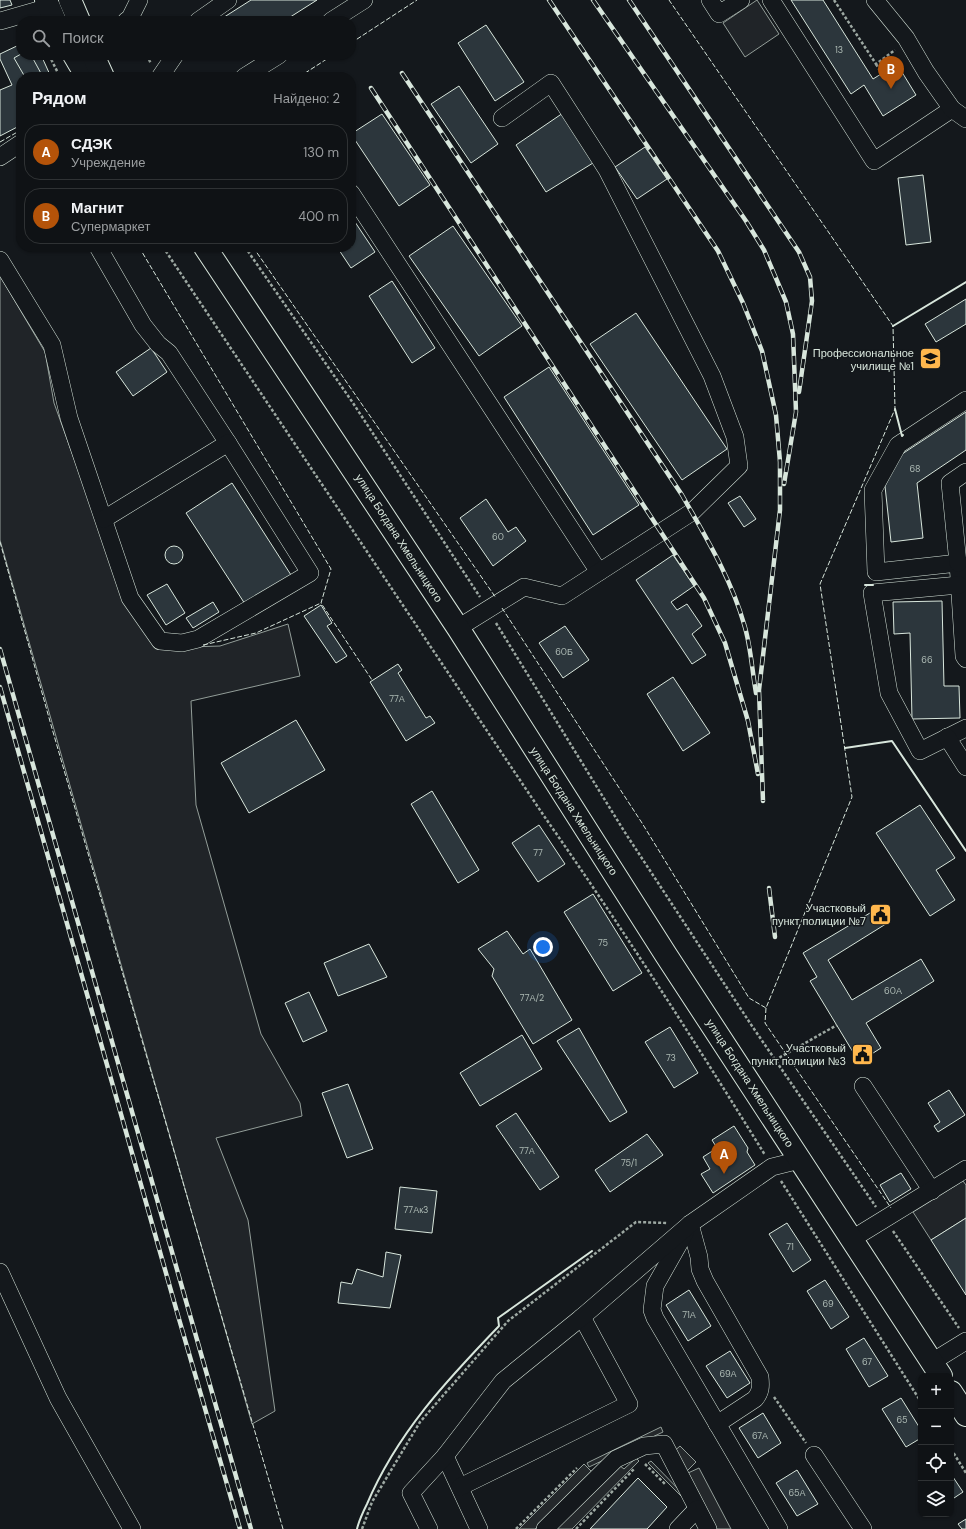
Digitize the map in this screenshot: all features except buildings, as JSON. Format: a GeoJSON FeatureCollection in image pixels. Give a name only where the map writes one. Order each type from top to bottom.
{"type":"FeatureCollection","features":[{"type":"Feature","properties":{"kind":"main road"},"geometry":{"type":"LineString","coordinates":[[70,0],[77,16]]}},
{"type":"Feature","properties":{"kind":"main road"},"geometry":{"type":"LineString","coordinates":[[82,66],[93,72]]}},
{"type":"Feature","properties":{"kind":"main road","name":"улица Богдана Хмельницкого"},"geometry":{"type":"LineString","coordinates":[[208,252],[458,628],[666,955],[937,1369]]}},
{"type":"Feature","properties":{"kind":"main road"},"geometry":{"type":"LineString","coordinates":[[954,1397],[966,1415]]}},
{"type":"Feature","properties":{"kind":"street"},"geometry":{"type":"LineString","coordinates":[[131,16],[139,0]]}},
{"type":"Feature","properties":{"kind":"street"},"geometry":{"type":"LineString","coordinates":[[205,16],[228,0]]}},
{"type":"Feature","properties":{"kind":"street"},"geometry":{"type":"LineString","coordinates":[[339,16],[364,0]]}},
{"type":"Feature","properties":{"kind":"street"},"geometry":{"type":"LineString","coordinates":[[710,0],[719,14],[741,0]]}},
{"type":"Feature","properties":{"kind":"street"},"geometry":{"type":"LineString","coordinates":[[770,0],[874,162],[952,109]]}},
{"type":"Feature","properties":{"kind":"street"},"geometry":{"type":"LineString","coordinates":[[875,0],[906,38],[926,72],[952,109],[966,119]]}},
{"type":"Feature","properties":{"kind":"street"},"geometry":{"type":"LineString","coordinates":[[21,16],[50,9]]}},
{"type":"Feature","properties":{"kind":"street"},"geometry":{"type":"LineString","coordinates":[[0,21],[16,17]]}},
{"type":"Feature","properties":{"kind":"street"},"geometry":{"type":"LineString","coordinates":[[163,72],[172,60]]}},
{"type":"Feature","properties":{"kind":"street"},"geometry":{"type":"LineString","coordinates":[[252,72],[271,60]]}},
{"type":"Feature","properties":{"kind":"street"},"geometry":{"type":"LineString","coordinates":[[458,628],[524,587],[562,596],[692,512],[739,466],[735,437],[712,376],[610,177],[551,83],[502,118]]}},
{"type":"Feature","properties":{"kind":"street"},"geometry":{"type":"LineString","coordinates":[[0,157],[16,146]]}},
{"type":"Feature","properties":{"kind":"street"},"geometry":{"type":"LineString","coordinates":[[356,201],[599,572]]}},
{"type":"Feature","properties":{"kind":"street"},"geometry":{"type":"LineString","coordinates":[[0,260],[52,345],[69,418],[130,598],[160,641],[182,643],[198,639],[310,573],[169,353],[158,344],[143,325],[101,252]]}},
{"type":"Feature","properties":{"kind":"street"},"geometry":{"type":"LineString","coordinates":[[958,563],[876,572],[873,490],[898,445],[966,400]]}},
{"type":"Feature","properties":{"kind":"street"},"geometry":{"type":"LineString","coordinates":[[104,519],[228,443]]}},
{"type":"Feature","properties":{"kind":"street"},"geometry":{"type":"LineString","coordinates":[[966,472],[950,483],[958,563],[964,656],[966,659]]}},
{"type":"Feature","properties":{"kind":"street"},"geometry":{"type":"LineString","coordinates":[[959,585],[872,593],[889,693],[920,751],[966,728]]}},
{"type":"Feature","properties":{"kind":"street"},"geometry":{"type":"LineString","coordinates":[[947,737],[966,767]]}},
{"type":"Feature","properties":{"kind":"street"},"geometry":{"type":"LineString","coordinates":[[863,1086],[932,1191]]}},
{"type":"Feature","properties":{"kind":"street"},"geometry":{"type":"LineString","coordinates":[[428,1529],[411,1493],[445,1456],[503,1381],[582,1317],[690,1224],[772,1167],[800,1160]]}},
{"type":"Feature","properties":{"kind":"street"},"geometry":{"type":"LineString","coordinates":[[852,1239],[966,1170]]}},
{"type":"Feature","properties":{"kind":"street"},"geometry":{"type":"LineString","coordinates":[[690,1224],[699,1257],[700,1269],[705,1281],[760,1377],[761,1386],[759,1394],[755,1399],[717,1424]]}},
{"type":"Feature","properties":{"kind":"street"},"geometry":{"type":"LineString","coordinates":[[690,1224],[655,1286],[652,1310],[655,1318],[779,1529]]}},
{"type":"Feature","properties":{"kind":"street"},"geometry":{"type":"LineString","coordinates":[[0,1272],[58,1398],[132,1529]]}},
{"type":"Feature","properties":{"kind":"street"},"geometry":{"type":"LineString","coordinates":[[460,1487],[629,1404],[582,1317]]}},
{"type":"Feature","properties":{"kind":"street"},"geometry":{"type":"LineString","coordinates":[[937,1369],[964,1336]]}},
{"type":"Feature","properties":{"kind":"street"},"geometry":{"type":"LineString","coordinates":[[545,1529],[616,1459],[644,1446],[664,1444],[708,1529]]}},
{"type":"Feature","properties":{"kind":"street"},"geometry":{"type":"LineString","coordinates":[[814,1455],[862,1529]]}},
{"type":"Feature","properties":{"kind":"street"},"geometry":{"type":"LineString","coordinates":[[445,1456],[479,1529]]}},
{"type":"Feature","properties":{"kind":"street"},"geometry":{"type":"LineString","coordinates":[[678,1529],[698,1509]]}},
{"type":"Feature","properties":{"kind":"path"},"geometry":{"type":"LineString","coordinates":[[834,0],[882,74]]}},
{"type":"Feature","properties":{"kind":"path"},"geometry":{"type":"LineString","coordinates":[[876,64],[898,49]]}},
{"type":"Feature","properties":{"kind":"path"},"geometry":{"type":"LineString","coordinates":[[52,60],[58,72]]}},
{"type":"Feature","properties":{"kind":"path"},"geometry":{"type":"LineString","coordinates":[[166,252],[591,883],[724,1088],[772,1167],[918,1397]]}},
{"type":"Feature","properties":{"kind":"path"},"geometry":{"type":"LineString","coordinates":[[736,1001],[964,1336]]}},
{"type":"Feature","properties":{"kind":"path"},"geometry":{"type":"LineString","coordinates":[[775,1060],[837,1025]]}},
{"type":"Feature","properties":{"kind":"path"},"geometry":{"type":"LineString","coordinates":[[362,1529],[372,1502],[420,1422],[508,1320],[636,1222],[690,1224]]}},
{"type":"Feature","properties":{"kind":"path"},"geometry":{"type":"LineString","coordinates":[[760,1377],[814,1455]]}},
{"type":"Feature","properties":{"kind":"path"},"geometry":{"type":"LineString","coordinates":[[954,1455],[966,1473]]}},
{"type":"Feature","properties":{"kind":"path"},"geometry":{"type":"LineString","coordinates":[[576,1529],[640,1464],[646,1464],[668,1486]]}},
{"type":"Feature","properties":{"kind":"path"},"geometry":{"type":"LineString","coordinates":[[516,1529],[577,1468]]}},
{"type":"Feature","properties":{"kind":"shaded area"},"geometry":{"type":"Polygon","coordinates":[[[757,0],[779,34],[745,57],[723,23],[757,0]]]}},
{"type":"Feature","properties":{"kind":"shaded area"},"geometry":{"type":"Polygon","coordinates":[[[0,276],[45,352],[54,403],[126,603],[159,648],[220,646],[288,624],[300,676],[191,701],[196,805],[261,1034],[300,1103],[302,1116],[216,1138],[248,1220],[275,1411],[252,1424],[0,540],[0,276]]]}},
{"type":"Feature","properties":{"kind":"shaded area"},"geometry":{"type":"Polygon","coordinates":[[[963,1181],[966,1185],[966,1218],[931,1240],[913,1212],[963,1181]]]}},
{"type":"Feature","properties":{"kind":"shaded area"},"geometry":{"type":"Polygon","coordinates":[[[661,1427],[663,1432],[589,1467],[587,1463],[661,1427]]]}},
{"type":"Feature","properties":{"kind":"shaded area"},"geometry":{"type":"Polygon","coordinates":[[[680,1446],[696,1462],[687,1471],[671,1454],[680,1446]]]}},
{"type":"Feature","properties":{"kind":"shaded area"},"geometry":{"type":"Polygon","coordinates":[[[636,1458],[639,1461],[572,1529],[555,1529],[619,1465],[624,1469],[636,1458]]]}},
{"type":"Feature","properties":{"kind":"shaded area"},"geometry":{"type":"Polygon","coordinates":[[[651,1461],[688,1499],[686,1501],[648,1463],[651,1461]]]}},
{"type":"Feature","properties":{"kind":"shaded area"},"geometry":{"type":"Polygon","coordinates":[[[584,1464],[592,1472],[535,1529],[519,1529],[584,1464]]]}},
{"type":"Feature","properties":{"kind":"shaded area"},"geometry":{"type":"Polygon","coordinates":[[[699,1468],[731,1529],[717,1529],[688,1473],[699,1468]]]}},
{"type":"Feature","properties":{"kind":"railway"},"geometry":{"type":"LineString","coordinates":[[549,0],[718,251],[743,303],[762,351],[776,415],[780,462],[780,510],[759,690],[763,801]]}},
{"type":"Feature","properties":{"kind":"railway"},"geometry":{"type":"LineString","coordinates":[[593,0],[746,221],[764,250],[786,302],[793,334],[796,412],[784,484]]}},
{"type":"Feature","properties":{"kind":"railway"},"geometry":{"type":"LineString","coordinates":[[629,0],[799,252],[810,277],[812,301],[799,392]]}},
{"type":"Feature","properties":{"kind":"railway"},"geometry":{"type":"LineString","coordinates":[[402,73],[682,495],[717,558],[739,607],[748,641],[756,693]]}},
{"type":"Feature","properties":{"kind":"railway"},"geometry":{"type":"LineString","coordinates":[[371,88],[704,598],[725,643],[748,721],[758,774]]}},
{"type":"Feature","properties":{"kind":"railway"},"geometry":{"type":"LineString","coordinates":[[0,649],[251,1529]]}},
{"type":"Feature","properties":{"kind":"railway"},"geometry":{"type":"LineString","coordinates":[[0,687],[240,1529]]}},
{"type":"Feature","properties":{"kind":"railway"},"geometry":{"type":"LineString","coordinates":[[769,888],[775,937]]}},
{"type":"Feature","properties":{"kind":"fence"},"geometry":{"type":"LineString","coordinates":[[356,40],[417,0]]}},
{"type":"Feature","properties":{"kind":"fence"},"geometry":{"type":"LineString","coordinates":[[502,608],[642,823],[749,998],[766,1008],[852,797],[820,584],[895,409],[893,326],[669,0]]}},
{"type":"Feature","properties":{"kind":"fence"},"geometry":{"type":"LineString","coordinates":[[307,72],[325,60]]}},
{"type":"Feature","properties":{"kind":"fence"},"geometry":{"type":"LineString","coordinates":[[0,142],[16,133]]}},
{"type":"Feature","properties":{"kind":"fence"},"geometry":{"type":"LineString","coordinates":[[142,252],[331,569],[321,603],[372,680]]}},
{"type":"Feature","properties":{"kind":"fence"},"geometry":{"type":"LineString","coordinates":[[256,252],[496,598]]}},
{"type":"Feature","properties":{"kind":"fence"},"geometry":{"type":"LineString","coordinates":[[0,542],[51,725],[283,1529]]}},
{"type":"Feature","properties":{"kind":"fence"},"geometry":{"type":"LineString","coordinates":[[203,645],[256,633],[321,603]]}},
{"type":"Feature","properties":{"kind":"fence"},"geometry":{"type":"LineString","coordinates":[[766,1008],[765,1023],[891,1208]]}},
{"type":"Feature","properties":{"kind":"wall"},"geometry":{"type":"LineString","coordinates":[[893,326],[966,282]]}},
{"type":"Feature","properties":{"kind":"wall"},"geometry":{"type":"LineString","coordinates":[[895,409],[902,436],[903,435]]}},
{"type":"Feature","properties":{"kind":"wall"},"geometry":{"type":"LineString","coordinates":[[865,585],[873,585]]}},
{"type":"Feature","properties":{"kind":"wall"},"geometry":{"type":"LineString","coordinates":[[845,748],[892,741],[966,851]]}},
{"type":"Feature","properties":{"kind":"wall"},"geometry":{"type":"LineString","coordinates":[[357,1529],[361,1516],[379,1478],[408,1431],[442,1387],[499,1326],[498,1318],[592,1251]]}},
{"type":"Feature","properties":{"kind":"place","name":"Магнит"},"geometry":{"type":"Point","coordinates":[891,89]}},
{"type":"Feature","properties":{"kind":"place","name":"Профессиональное училище №1"},"geometry":{"type":"Point","coordinates":[930,359]}},
{"type":"Feature","properties":{"kind":"place","name":"Участковый пункт полиции №7"},"geometry":{"type":"Point","coordinates":[881,914]}},
{"type":"Feature","properties":{"kind":"place","name":"Участковый пункт полиции №3"},"geometry":{"type":"Point","coordinates":[862,1054]}},
{"type":"Feature","properties":{"kind":"place","name":"СДЭК"},"geometry":{"type":"Point","coordinates":[724,1174]}}]}
